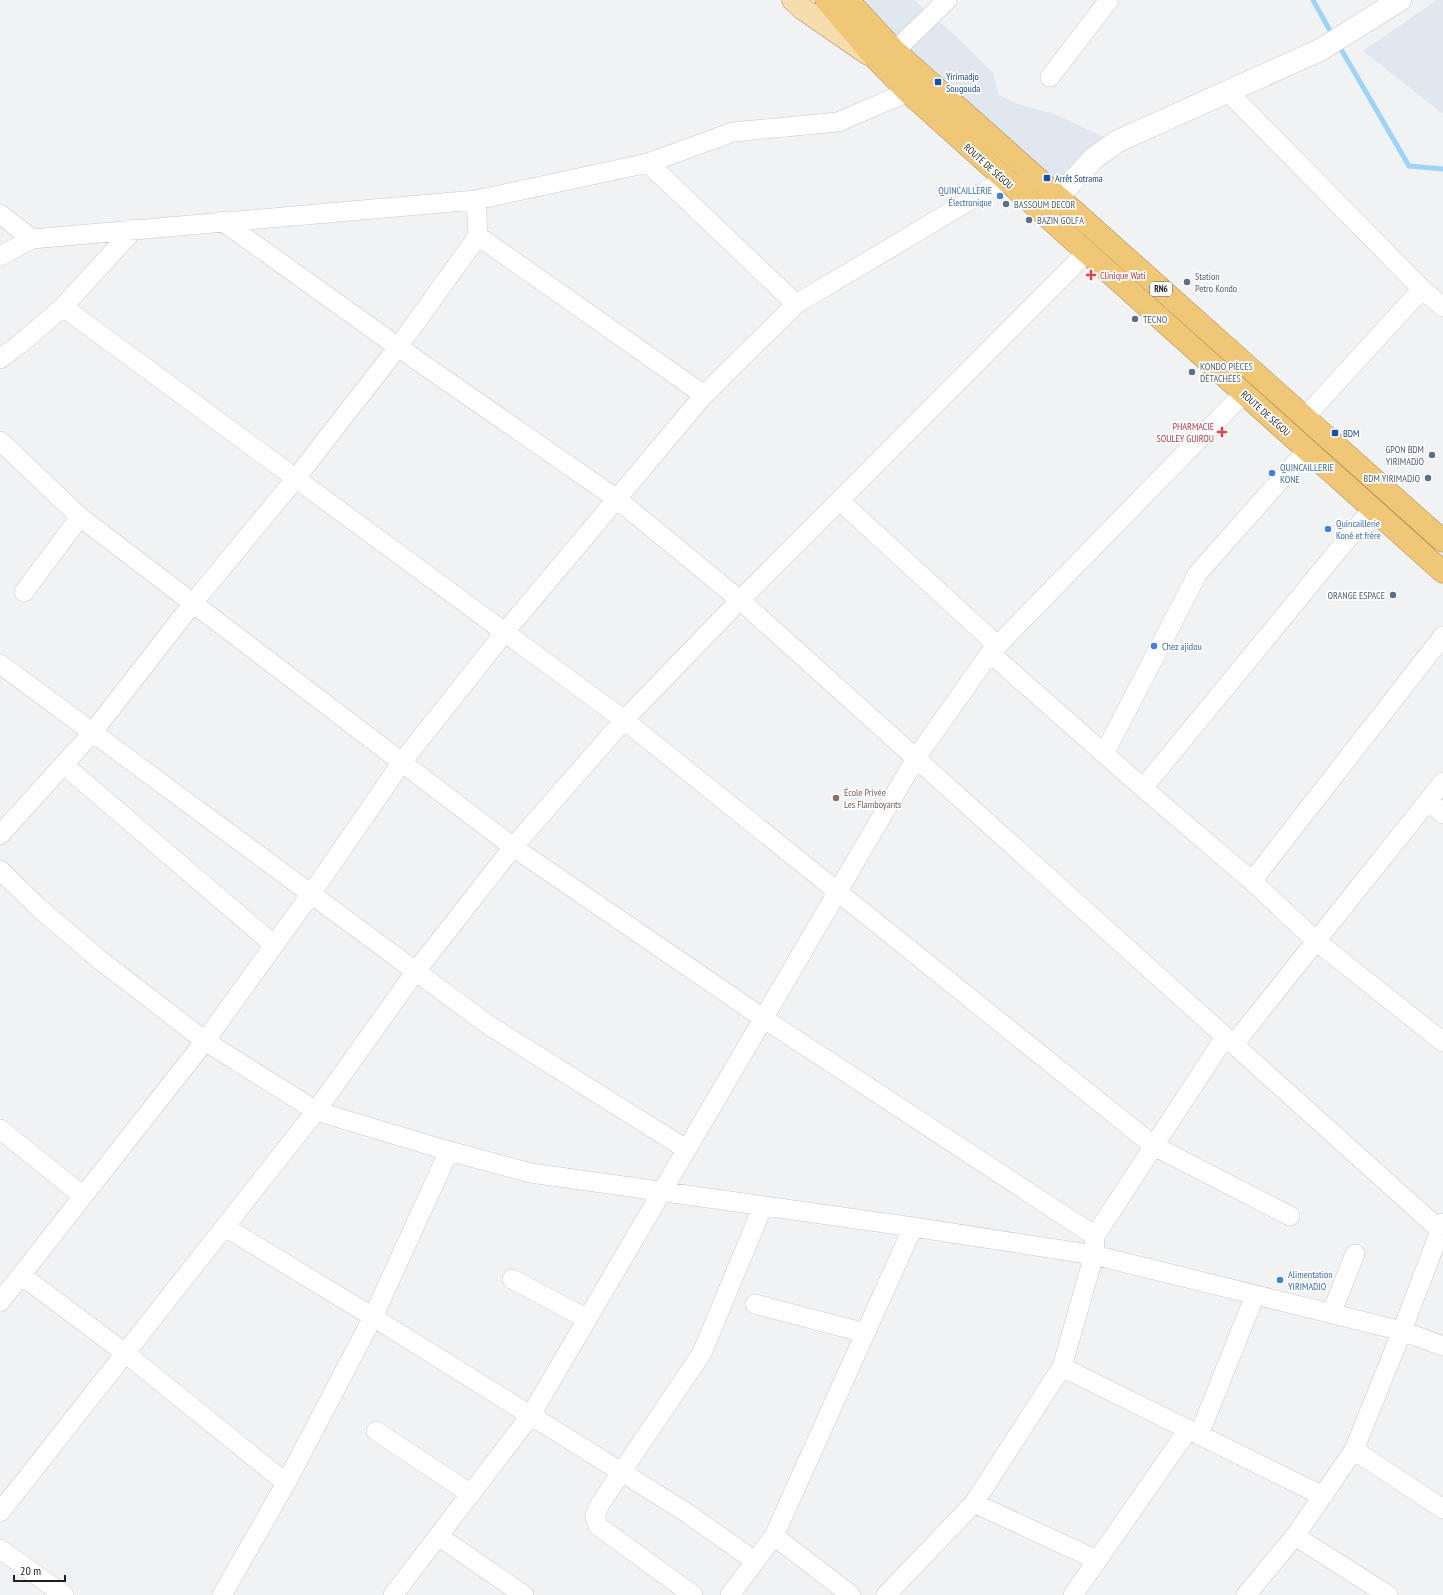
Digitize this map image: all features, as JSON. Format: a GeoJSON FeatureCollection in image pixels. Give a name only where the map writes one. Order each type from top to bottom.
{"type":"FeatureCollection","features":[{"type":"Feature","properties":{"kind":"highway","name":"ROUTE DE SÉGOU"},"geometry":{"type":"LineString","coordinates":[[826,0],[854,8],[884,49],[908,92],[1004,180],[1443,572]]}},
{"type":"Feature","properties":{"kind":"highway","name":"ROUTE DE SÉGOU"},"geometry":{"type":"LineString","coordinates":[[884,49],[1058,198],[1306,417],[1443,541]]}},
{"type":"Feature","properties":{"kind":"main road","name":"ROUTE DE SÉGOU"},"geometry":{"type":"LineString","coordinates":[[793,0],[803,9],[884,49]]}},
{"type":"Feature","properties":{"kind":"main road","name":"ROUTE DE SÉGOU"},"geometry":{"type":"LineString","coordinates":[[854,8],[884,49]]}},
{"type":"Feature","properties":{"kind":"street"},"geometry":{"type":"LineString","coordinates":[[884,49],[947,0]]}},
{"type":"Feature","properties":{"kind":"street"},"geometry":{"type":"LineString","coordinates":[[1050,77],[1109,0]]}},
{"type":"Feature","properties":{"kind":"street"},"geometry":{"type":"LineString","coordinates":[[1042,214],[1094,158],[1118,141],[1320,50],[1400,0]]}},
{"type":"Feature","properties":{"kind":"street"},"geometry":{"type":"LineString","coordinates":[[0,256],[32,239],[222,221],[476,200],[648,163],[733,132],[838,122],[908,92]]}},
{"type":"Feature","properties":{"kind":"street"},"geometry":{"type":"LineString","coordinates":[[1228,92],[1422,289],[1443,307]]}},
{"type":"Feature","properties":{"kind":"street"},"geometry":{"type":"LineString","coordinates":[[648,163],[796,304]]}},
{"type":"Feature","properties":{"kind":"street"},"geometry":{"type":"LineString","coordinates":[[0,1302],[205,1041],[311,894],[402,762],[505,632],[704,396],[796,304],[1004,180]]}},
{"type":"Feature","properties":{"kind":"street"},"geometry":{"type":"LineString","coordinates":[[0,835],[92,733],[193,603],[296,478],[398,347],[478,236],[476,200]]}},
{"type":"Feature","properties":{"kind":"street"},"geometry":{"type":"LineString","coordinates":[[0,214],[32,239]]}},
{"type":"Feature","properties":{"kind":"street"},"geometry":{"type":"LineString","coordinates":[[222,221],[398,347],[617,499],[740,600],[1229,1040],[1441,1227],[1402,1331],[1354,1450],[1296,1536],[1246,1595]]}},
{"type":"Feature","properties":{"kind":"street"},"geometry":{"type":"LineString","coordinates":[[0,359],[63,307],[134,229]]}},
{"type":"Feature","properties":{"kind":"street"},"geometry":{"type":"LineString","coordinates":[[478,236],[704,396]]}},
{"type":"Feature","properties":{"kind":"street"},"geometry":{"type":"LineString","coordinates":[[0,1512],[316,1111],[416,971],[513,847],[624,720],[740,600],[1086,253]]}},
{"type":"Feature","properties":{"kind":"street"},"geometry":{"type":"LineString","coordinates":[[1306,417],[1422,289]]}},
{"type":"Feature","properties":{"kind":"street"},"geometry":{"type":"LineString","coordinates":[[63,307],[624,720],[1154,1146],[1290,1216]]}},
{"type":"Feature","properties":{"kind":"street"},"geometry":{"type":"LineString","coordinates":[[393,1595],[531,1416],[916,758],[993,649],[1244,393]]}},
{"type":"Feature","properties":{"kind":"street"},"geometry":{"type":"LineString","coordinates":[[0,441],[80,517],[513,847],[763,1018],[1095,1236]]}},
{"type":"Feature","properties":{"kind":"street"},"geometry":{"type":"LineString","coordinates":[[1104,754],[1198,573],[1307,450]]}},
{"type":"Feature","properties":{"kind":"street"},"geometry":{"type":"LineString","coordinates":[[840,500],[993,649],[1104,754],[1252,881],[1316,941],[1442,1038]]}},
{"type":"Feature","properties":{"kind":"street"},"geometry":{"type":"LineString","coordinates":[[1143,788],[1373,508]]}},
{"type":"Feature","properties":{"kind":"street"},"geometry":{"type":"LineString","coordinates":[[24,592],[80,517]]}},
{"type":"Feature","properties":{"kind":"street"},"geometry":{"type":"LineString","coordinates":[[1252,881],[1443,636]]}},
{"type":"Feature","properties":{"kind":"street"},"geometry":{"type":"LineString","coordinates":[[0,664],[487,1024],[686,1149]]}},
{"type":"Feature","properties":{"kind":"street"},"geometry":{"type":"LineString","coordinates":[[64,765],[274,945]]}},
{"type":"Feature","properties":{"kind":"street"},"geometry":{"type":"LineString","coordinates":[[886,1595],[974,1503],[1062,1367],[1094,1255],[1095,1236],[1154,1146],[1229,1040],[1316,941],[1443,782]]}},
{"type":"Feature","properties":{"kind":"street"},"geometry":{"type":"LineString","coordinates":[[1429,800],[1443,814]]}},
{"type":"Feature","properties":{"kind":"street"},"geometry":{"type":"LineString","coordinates":[[0,870],[39,908],[100,960],[205,1041],[316,1111],[449,1151],[531,1173],[913,1227],[1094,1255],[1402,1331],[1443,1346]]}},
{"type":"Feature","properties":{"kind":"street"},"geometry":{"type":"LineString","coordinates":[[0,1129],[83,1196]]}},
{"type":"Feature","properties":{"kind":"street"},"geometry":{"type":"LineString","coordinates":[[222,1595],[286,1484],[372,1316],[449,1151]]}},
{"type":"Feature","properties":{"kind":"street"},"geometry":{"type":"LineString","coordinates":[[692,1595],[598,1526],[595,1516],[600,1504],[702,1353],[763,1206]]}},
{"type":"Feature","properties":{"kind":"street"},"geometry":{"type":"LineString","coordinates":[[225,1226],[684,1511],[755,1561]]}},
{"type":"Feature","properties":{"kind":"street"},"geometry":{"type":"LineString","coordinates":[[730,1595],[774,1536],[913,1227]]}},
{"type":"Feature","properties":{"kind":"street"},"geometry":{"type":"LineString","coordinates":[[1331,1314],[1355,1254]]}},
{"type":"Feature","properties":{"kind":"street"},"geometry":{"type":"LineString","coordinates":[[21,1275],[125,1353],[286,1484]]}},
{"type":"Feature","properties":{"kind":"street"},"geometry":{"type":"LineString","coordinates":[[512,1279],[587,1319]]}},
{"type":"Feature","properties":{"kind":"street"},"geometry":{"type":"LineString","coordinates":[[1073,1595],[1097,1560],[1194,1432],[1255,1295]]}},
{"type":"Feature","properties":{"kind":"street"},"geometry":{"type":"LineString","coordinates":[[755,1304],[865,1333]]}},
{"type":"Feature","properties":{"kind":"street"},"geometry":{"type":"LineString","coordinates":[[1062,1367],[1323,1496]]}},
{"type":"Feature","properties":{"kind":"street"},"geometry":{"type":"LineString","coordinates":[[376,1431],[471,1494]]}},
{"type":"Feature","properties":{"kind":"street"},"geometry":{"type":"LineString","coordinates":[[1354,1450],[1443,1508]]}},
{"type":"Feature","properties":{"kind":"street"},"geometry":{"type":"LineString","coordinates":[[974,1503],[1097,1560]]}},
{"type":"Feature","properties":{"kind":"street"},"geometry":{"type":"LineString","coordinates":[[438,1536],[524,1595]]}},
{"type":"Feature","properties":{"kind":"street"},"geometry":{"type":"LineString","coordinates":[[774,1536],[852,1595]]}},
{"type":"Feature","properties":{"kind":"street"},"geometry":{"type":"LineString","coordinates":[[1296,1536],[1388,1595]]}},
{"type":"Feature","properties":{"kind":"street"},"geometry":{"type":"LineString","coordinates":[[0,1549],[64,1595]]}},
{"type":"Feature","properties":{"kind":"shaded area"},"geometry":{"type":"Polygon","coordinates":[[[866,0],[914,0],[957,37],[993,73],[999,95],[1018,104],[1054,114],[1104,137],[1086,160],[1057,191],[950,90],[935,72],[859,9],[866,0]]]}},
{"type":"Feature","properties":{"kind":"shaded area"},"geometry":{"type":"Polygon","coordinates":[[[1437,0],[1443,0],[1443,114],[1363,51],[1437,0]]]}},
{"type":"Feature","properties":{"kind":"waterway"},"geometry":{"type":"LineString","coordinates":[[1313,0],[1333,36]]}},
{"type":"Feature","properties":{"kind":"waterway"},"geometry":{"type":"LineString","coordinates":[[1338,44],[1409,166],[1443,169]]}},
{"type":"Feature","properties":{"kind":"place","name":"Yirimadjo Sougouda"},"geometry":{"type":"Point","coordinates":[938,82]}},
{"type":"Feature","properties":{"kind":"place","name":"Arrêt Sotrama"},"geometry":{"type":"Point","coordinates":[1047,178]}},
{"type":"Feature","properties":{"kind":"place","name":"QUINCAILLERIE Électronique"},"geometry":{"type":"Point","coordinates":[1000,196]}},
{"type":"Feature","properties":{"kind":"place","name":"BASSOUM DECOR"},"geometry":{"type":"Point","coordinates":[1006,204]}},
{"type":"Feature","properties":{"kind":"place","name":"BAZIN GOLFA"},"geometry":{"type":"Point","coordinates":[1029,220]}},
{"type":"Feature","properties":{"kind":"place","name":"Clinique Wati"},"geometry":{"type":"Point","coordinates":[1091,275]}},
{"type":"Feature","properties":{"kind":"place","name":"Station Petro Kondo"},"geometry":{"type":"Point","coordinates":[1187,282]}},
{"type":"Feature","properties":{"kind":"place","name":"TECNO"},"geometry":{"type":"Point","coordinates":[1135,319]}},
{"type":"Feature","properties":{"kind":"place","name":"KONDO PIÈCES DÉTACHÉES"},"geometry":{"type":"Point","coordinates":[1192,372]}},
{"type":"Feature","properties":{"kind":"place","name":"PHARMACIE SOULEY GUIROU"},"geometry":{"type":"Point","coordinates":[1222,432]}},
{"type":"Feature","properties":{"kind":"place","name":"BDM"},"geometry":{"type":"Point","coordinates":[1335,433]}},
{"type":"Feature","properties":{"kind":"place","name":"GPON BDM YIRIMADJO"},"geometry":{"type":"Point","coordinates":[1432,455]}},
{"type":"Feature","properties":{"kind":"place","name":"QUINCAILLERIE KONE"},"geometry":{"type":"Point","coordinates":[1272,473]}},
{"type":"Feature","properties":{"kind":"place","name":"BDM YIRIMADJO"},"geometry":{"type":"Point","coordinates":[1428,478]}},
{"type":"Feature","properties":{"kind":"place","name":"Quincaillerie Koné et frère"},"geometry":{"type":"Point","coordinates":[1328,529]}},
{"type":"Feature","properties":{"kind":"place","name":"ORANGE ESPACE"},"geometry":{"type":"Point","coordinates":[1393,595]}},
{"type":"Feature","properties":{"kind":"place","name":"Chez ajidou"},"geometry":{"type":"Point","coordinates":[1154,646]}},
{"type":"Feature","properties":{"kind":"place","name":"École Privée Les Flamboyants"},"geometry":{"type":"Point","coordinates":[836,798]}},
{"type":"Feature","properties":{"kind":"place","name":"Alimentation YIRIMADJO"},"geometry":{"type":"Point","coordinates":[1280,1280]}}]}
